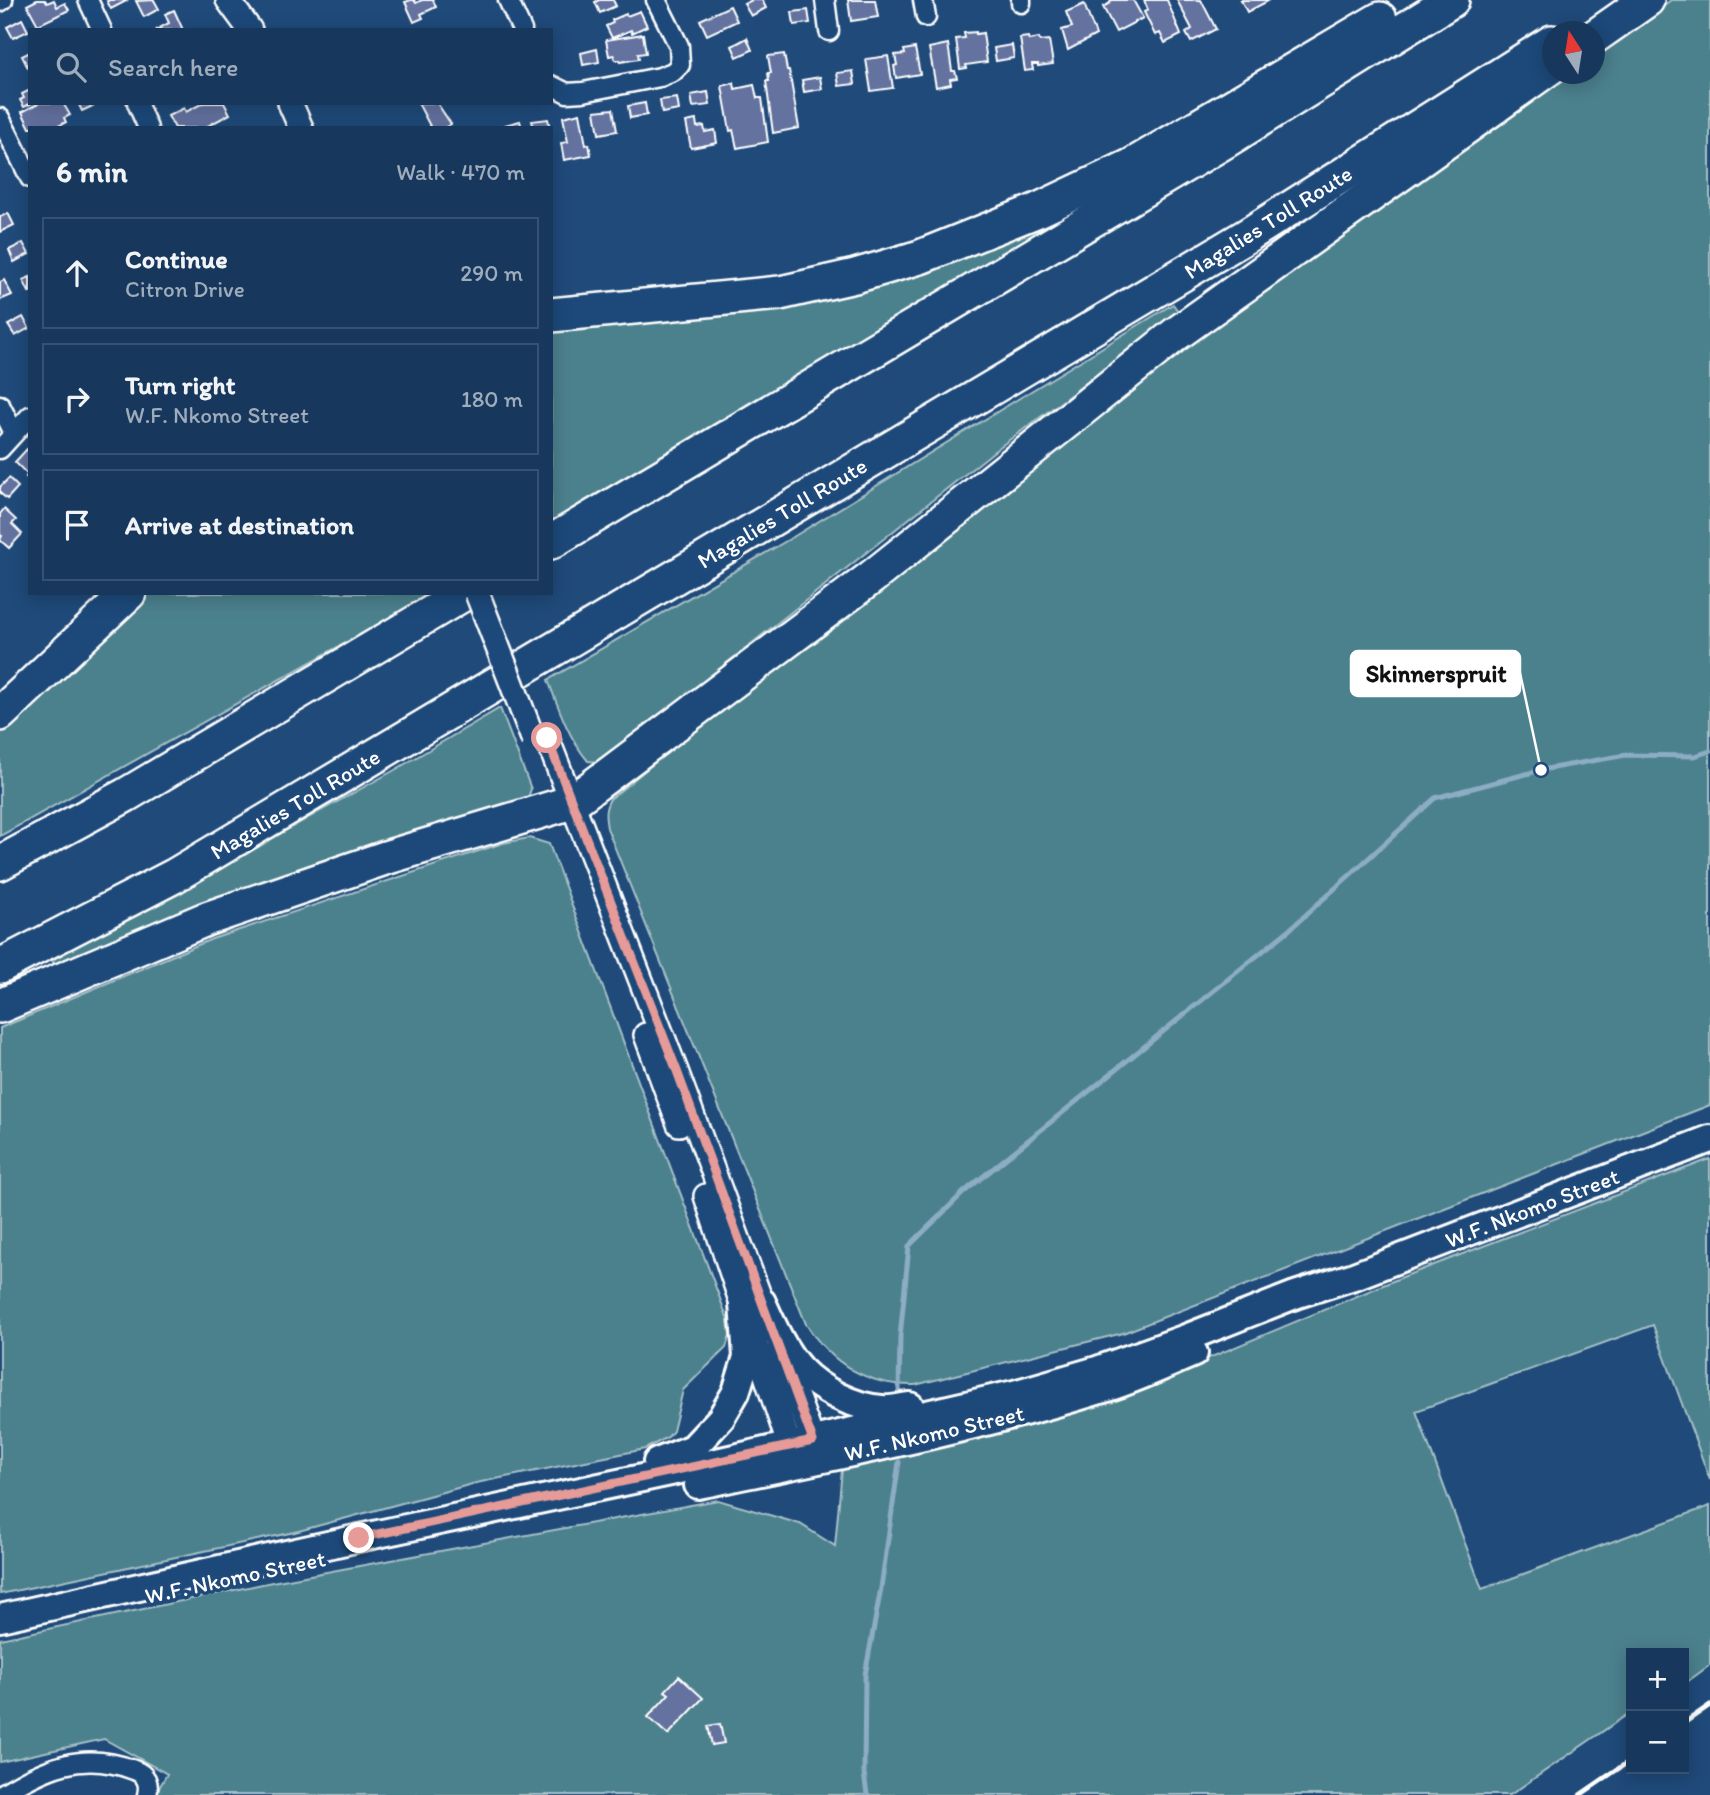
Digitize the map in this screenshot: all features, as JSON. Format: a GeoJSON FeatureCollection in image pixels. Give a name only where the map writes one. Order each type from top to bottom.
{"type":"FeatureCollection","features":[{"type":"Feature","properties":{"kind":"highway"},"geometry":{"type":"LineString","coordinates":[[553,315],[780,293],[855,276],[920,257],[1038,210],[1131,166],[1414,0]]}},
{"type":"Feature","properties":{"kind":"highway"},"geometry":{"type":"LineString","coordinates":[[553,541],[1227,140],[1452,0]]}},
{"type":"Feature","properties":{"kind":"highway"},"geometry":{"type":"LineString","coordinates":[[1587,21],[1620,0]]}},
{"type":"Feature","properties":{"kind":"highway"},"geometry":{"type":"LineString","coordinates":[[1605,29],[1647,0]]}},
{"type":"Feature","properties":{"kind":"highway","name":"Magalies Toll Route"},"geometry":{"type":"LineString","coordinates":[[0,966],[174,876],[1248,235],[1542,48]]}},
{"type":"Feature","properties":{"kind":"highway"},"geometry":{"type":"LineString","coordinates":[[0,1006],[206,919],[287,890],[566,804],[872,577],[1176,334],[1542,73]]}},
{"type":"Feature","properties":{"kind":"highway"},"geometry":{"type":"LineString","coordinates":[[0,713],[127,595]]}},
{"type":"Feature","properties":{"kind":"highway"},"geometry":{"type":"LineString","coordinates":[[0,863],[126,795],[462,595]]}},
{"type":"Feature","properties":{"kind":"main road","name":"W.F. Nkomo Street"},"geometry":{"type":"LineString","coordinates":[[0,1628],[363,1550],[570,1511],[804,1453],[1097,1370],[1295,1294],[1354,1276],[1710,1139]]}},
{"type":"Feature","properties":{"kind":"main road","name":"W.F. Nkomo Street"},"geometry":{"type":"LineString","coordinates":[[0,1618],[419,1525],[1018,1413],[1103,1390],[1187,1356],[1332,1292],[1354,1276]]}},
{"type":"Feature","properties":{"kind":"main road"},"geometry":{"type":"LineString","coordinates":[[752,1303],[800,1368],[840,1397],[862,1405],[884,1409],[921,1405],[1097,1370]]}},
{"type":"Feature","properties":{"kind":"main road"},"geometry":{"type":"LineString","coordinates":[[419,1525],[668,1459],[693,1448],[721,1418],[736,1392],[747,1357],[752,1303]]}},
{"type":"Feature","properties":{"kind":"street"},"geometry":{"type":"LineString","coordinates":[[88,0],[101,28]]}},
{"type":"Feature","properties":{"kind":"street"},"geometry":{"type":"LineString","coordinates":[[508,0],[521,28]]}},
{"type":"Feature","properties":{"kind":"street"},"geometry":{"type":"LineString","coordinates":[[553,86],[567,93],[583,92],[673,72],[680,65],[679,46],[656,0]]}},
{"type":"Feature","properties":{"kind":"street"},"geometry":{"type":"LineString","coordinates":[[825,0],[829,30]]}},
{"type":"Feature","properties":{"kind":"street"},"geometry":{"type":"LineString","coordinates":[[230,1],[249,28]]}},
{"type":"Feature","properties":{"kind":"street"},"geometry":{"type":"LineString","coordinates":[[138,105],[147,126]]}},
{"type":"Feature","properties":{"kind":"street"},"geometry":{"type":"LineString","coordinates":[[291,105],[300,126]]}},
{"type":"Feature","properties":{"kind":"street"},"geometry":{"type":"LineString","coordinates":[[0,118],[28,174]]}},
{"type":"Feature","properties":{"kind":"street"},"geometry":{"type":"LineString","coordinates":[[0,405],[14,433]]}},
{"type":"Feature","properties":{"kind":"street"},"geometry":{"type":"LineString","coordinates":[[0,449],[28,418]]}},
{"type":"Feature","properties":{"kind":"street"},"geometry":{"type":"LineString","coordinates":[[478,595],[541,739]]}},
{"type":"Feature","properties":{"kind":"street"},"geometry":{"type":"LineString","coordinates":[[492,595],[566,804],[677,1071],[804,1453]]}},
{"type":"Feature","properties":{"kind":"street"},"geometry":{"type":"LineString","coordinates":[[0,1795],[40,1772],[93,1760],[120,1764],[141,1773],[148,1781],[147,1795]]}},
{"type":"Feature","properties":{"kind":"green space"},"geometry":{"type":"Polygon","coordinates":[[[1671,0],[1710,0],[1710,1105],[1123,1333],[915,1385],[881,1381],[852,1370],[827,1350],[806,1324],[607,828],[606,813],[610,799],[1047,447],[1550,84],[1605,84],[1605,46],[1671,0]]]}},
{"type":"Feature","properties":{"kind":"green space"},"geometry":{"type":"Polygon","coordinates":[[[1040,225],[1045,233],[553,524],[553,330],[1040,225]]]}},
{"type":"Feature","properties":{"kind":"green space"},"geometry":{"type":"Polygon","coordinates":[[[1173,304],[1180,314],[997,449],[612,756],[600,762],[588,761],[581,752],[569,732],[548,680],[793,537],[1173,304]]]}},
{"type":"Feature","properties":{"kind":"green space"},"geometry":{"type":"Polygon","coordinates":[[[144,595],[430,595],[0,836],[0,731],[144,595]]]}},
{"type":"Feature","properties":{"kind":"green space"},"geometry":{"type":"Polygon","coordinates":[[[500,708],[531,789],[522,801],[318,862],[223,896],[55,965],[52,960],[393,771],[500,708]]]}},
{"type":"Feature","properties":{"kind":"green space"},"geometry":{"type":"Polygon","coordinates":[[[529,838],[549,844],[728,1320],[730,1335],[726,1348],[683,1390],[673,1431],[668,1437],[645,1449],[476,1483],[295,1532],[0,1594],[0,1028],[212,939],[503,843],[529,838]]]}},
{"type":"Feature","properties":{"kind":"green space"},"geometry":{"type":"Polygon","coordinates":[[[1710,1159],[1710,1480],[1653,1325],[1416,1411],[1482,1589],[1710,1506],[1710,1665],[1689,1680],[1689,1648],[1626,1648],[1626,1715],[1510,1795],[155,1795],[167,1774],[104,1739],[0,1762],[0,1639],[272,1582],[718,1500],[800,1524],[835,1546],[842,1469],[1041,1422],[1111,1399],[1400,1278],[1710,1159]]]}},
{"type":"Feature","properties":{"kind":"building"},"geometry":{"type":"Polygon","coordinates":[[[37,0],[45,0],[47,3],[54,0],[57,7],[65,3],[69,10],[38,25],[27,5],[37,0]]]}},
{"type":"Feature","properties":{"kind":"building"},"geometry":{"type":"Polygon","coordinates":[[[128,0],[111,9],[107,1],[128,0]]]}},
{"type":"Feature","properties":{"kind":"building"},"geometry":{"type":"Polygon","coordinates":[[[154,0],[159,9],[144,17],[136,1],[154,0]]]}},
{"type":"Feature","properties":{"kind":"building"},"geometry":{"type":"Polygon","coordinates":[[[411,0],[416,3],[433,0],[436,7],[421,14],[423,18],[414,22],[405,2],[411,0]]]}},
{"type":"Feature","properties":{"kind":"building"},"geometry":{"type":"Polygon","coordinates":[[[613,0],[616,6],[600,13],[595,2],[613,0]]]}},
{"type":"Feature","properties":{"kind":"building"},"geometry":{"type":"Polygon","coordinates":[[[752,0],[762,0],[766,8],[751,16],[744,4],[752,0]]]}},
{"type":"Feature","properties":{"kind":"building"},"geometry":{"type":"Polygon","coordinates":[[[848,0],[875,0],[878,17],[851,21],[848,0]]]}},
{"type":"Feature","properties":{"kind":"building"},"geometry":{"type":"Polygon","coordinates":[[[1111,0],[1133,0],[1143,18],[1116,32],[1103,7],[1111,0]]]}},
{"type":"Feature","properties":{"kind":"building"},"geometry":{"type":"Polygon","coordinates":[[[1144,0],[1167,0],[1181,35],[1165,43],[1160,33],[1155,35],[1144,12],[1148,10],[1144,0]]]}},
{"type":"Feature","properties":{"kind":"building"},"geometry":{"type":"Polygon","coordinates":[[[1177,0],[1201,0],[1216,29],[1191,42],[1186,33],[1192,29],[1177,0]]]}},
{"type":"Feature","properties":{"kind":"building"},"geometry":{"type":"Polygon","coordinates":[[[1241,0],[1267,0],[1268,1],[1247,12],[1241,0]]]}},
{"type":"Feature","properties":{"kind":"building"},"geometry":{"type":"Polygon","coordinates":[[[1084,4],[1096,35],[1068,50],[1062,30],[1072,27],[1066,12],[1084,4]]]}},
{"type":"Feature","properties":{"kind":"building"},"geometry":{"type":"Polygon","coordinates":[[[730,6],[737,21],[707,35],[700,20],[730,6]]]}},
{"type":"Feature","properties":{"kind":"building"},"geometry":{"type":"Polygon","coordinates":[[[174,10],[182,28],[160,28],[169,23],[165,14],[174,10]]]}},
{"type":"Feature","properties":{"kind":"building"},"geometry":{"type":"Polygon","coordinates":[[[808,10],[810,23],[794,25],[792,12],[808,10]]]}},
{"type":"Feature","properties":{"kind":"building"},"geometry":{"type":"Polygon","coordinates":[[[640,11],[647,26],[612,38],[606,26],[613,23],[612,20],[640,11]]]}},
{"type":"Feature","properties":{"kind":"building"},"geometry":{"type":"Polygon","coordinates":[[[22,19],[28,31],[13,38],[7,27],[22,19]]]}},
{"type":"Feature","properties":{"kind":"building"},"geometry":{"type":"Polygon","coordinates":[[[964,33],[983,33],[987,62],[966,65],[967,68],[960,69],[956,39],[965,38],[964,33]]]}},
{"type":"Feature","properties":{"kind":"building"},"geometry":{"type":"Polygon","coordinates":[[[643,34],[646,53],[638,54],[639,59],[620,62],[615,60],[614,55],[609,56],[606,40],[643,34]]]}},
{"type":"Feature","properties":{"kind":"building"},"geometry":{"type":"Polygon","coordinates":[[[1028,37],[1029,40],[1049,40],[1053,64],[1032,64],[1033,70],[1025,71],[1020,38],[1028,37]]]}},
{"type":"Feature","properties":{"kind":"building"},"geometry":{"type":"Polygon","coordinates":[[[747,38],[752,50],[737,57],[732,46],[747,38]]]}},
{"type":"Feature","properties":{"kind":"building"},"geometry":{"type":"Polygon","coordinates":[[[948,44],[952,71],[955,71],[957,78],[950,79],[951,84],[936,87],[929,48],[948,44]]]}},
{"type":"Feature","properties":{"kind":"building"},"geometry":{"type":"Polygon","coordinates":[[[1012,45],[1014,58],[996,61],[994,48],[1012,45]]]}},
{"type":"Feature","properties":{"kind":"building"},"geometry":{"type":"Polygon","coordinates":[[[915,48],[920,74],[896,78],[895,55],[905,54],[904,50],[915,48]]]}},
{"type":"Feature","properties":{"kind":"building"},"geometry":{"type":"Polygon","coordinates":[[[597,49],[599,62],[583,65],[581,53],[597,49]]]}},
{"type":"Feature","properties":{"kind":"building"},"geometry":{"type":"Polygon","coordinates":[[[28,53],[28,68],[22,56],[28,53]]]}},
{"type":"Feature","properties":{"kind":"building"},"geometry":{"type":"Polygon","coordinates":[[[784,54],[799,128],[773,133],[766,81],[769,81],[768,73],[771,73],[768,56],[784,54]]]}},
{"type":"Feature","properties":{"kind":"building"},"geometry":{"type":"Polygon","coordinates":[[[888,56],[893,88],[871,91],[866,59],[888,56]]]}},
{"type":"Feature","properties":{"kind":"building"},"geometry":{"type":"Polygon","coordinates":[[[853,71],[855,84],[839,86],[837,73],[853,71]]]}},
{"type":"Feature","properties":{"kind":"building"},"geometry":{"type":"Polygon","coordinates":[[[820,77],[822,89],[804,92],[802,80],[820,77]]]}},
{"type":"Feature","properties":{"kind":"building"},"geometry":{"type":"Polygon","coordinates":[[[734,83],[735,89],[754,85],[757,98],[762,98],[768,142],[737,148],[733,130],[730,131],[722,86],[734,83]]]}},
{"type":"Feature","properties":{"kind":"building"},"geometry":{"type":"Polygon","coordinates":[[[28,91],[28,105],[24,107],[20,100],[24,98],[22,94],[28,91]]]}},
{"type":"Feature","properties":{"kind":"building"},"geometry":{"type":"Polygon","coordinates":[[[708,92],[710,105],[693,107],[691,95],[708,92]]]}},
{"type":"Feature","properties":{"kind":"building"},"geometry":{"type":"Polygon","coordinates":[[[677,98],[679,110],[662,113],[660,100],[677,98]]]}},
{"type":"Feature","properties":{"kind":"building"},"geometry":{"type":"Polygon","coordinates":[[[645,103],[647,115],[630,118],[628,106],[645,103]]]}},
{"type":"Feature","properties":{"kind":"building"},"geometry":{"type":"Polygon","coordinates":[[[35,105],[64,105],[70,115],[64,118],[66,122],[59,126],[29,126],[22,112],[35,105]]]}},
{"type":"Feature","properties":{"kind":"building"},"geometry":{"type":"Polygon","coordinates":[[[79,105],[95,105],[82,111],[79,105]]]}},
{"type":"Feature","properties":{"kind":"building"},"geometry":{"type":"Polygon","coordinates":[[[199,105],[225,105],[230,114],[208,126],[174,126],[168,116],[184,108],[186,112],[199,105]]]}},
{"type":"Feature","properties":{"kind":"building"},"geometry":{"type":"Polygon","coordinates":[[[419,105],[438,105],[451,124],[430,126],[419,105]]]}},
{"type":"Feature","properties":{"kind":"building"},"geometry":{"type":"Polygon","coordinates":[[[613,109],[617,131],[599,134],[595,111],[613,109]]]}},
{"type":"Feature","properties":{"kind":"building"},"geometry":{"type":"Polygon","coordinates":[[[580,113],[586,145],[589,144],[591,155],[564,160],[561,143],[568,142],[563,117],[580,113]]]}},
{"type":"Feature","properties":{"kind":"building"},"geometry":{"type":"Polygon","coordinates":[[[548,119],[550,126],[533,126],[532,121],[548,119]]]}},
{"type":"Feature","properties":{"kind":"building"},"geometry":{"type":"Polygon","coordinates":[[[696,120],[697,127],[704,126],[705,132],[715,130],[717,143],[691,148],[686,122],[696,120]]]}},
{"type":"Feature","properties":{"kind":"building"},"geometry":{"type":"Polygon","coordinates":[[[520,121],[521,126],[505,126],[520,121]]]}},
{"type":"Feature","properties":{"kind":"building"},"geometry":{"type":"Polygon","coordinates":[[[8,213],[14,225],[0,232],[0,217],[8,213]]]}},
{"type":"Feature","properties":{"kind":"building"},"geometry":{"type":"Polygon","coordinates":[[[23,243],[28,255],[14,262],[9,250],[23,243]]]}},
{"type":"Feature","properties":{"kind":"building"},"geometry":{"type":"Polygon","coordinates":[[[4,280],[12,295],[0,300],[0,282],[4,280]]]}},
{"type":"Feature","properties":{"kind":"building"},"geometry":{"type":"Polygon","coordinates":[[[23,317],[28,329],[15,336],[8,325],[23,317]]]}},
{"type":"Feature","properties":{"kind":"building"},"geometry":{"type":"Polygon","coordinates":[[[27,449],[28,475],[15,462],[27,449]]]}},
{"type":"Feature","properties":{"kind":"building"},"geometry":{"type":"Polygon","coordinates":[[[9,478],[18,487],[7,499],[0,493],[0,487],[9,478]]]}},
{"type":"Feature","properties":{"kind":"building"},"geometry":{"type":"Polygon","coordinates":[[[4,509],[16,520],[12,524],[22,534],[9,548],[0,540],[0,514],[4,509]]]}},
{"type":"Feature","properties":{"kind":"building"},"geometry":{"type":"Polygon","coordinates":[[[679,1676],[703,1698],[668,1735],[648,1717],[669,1694],[665,1691],[679,1676]]]}},
{"type":"Feature","properties":{"kind":"building"},"geometry":{"type":"Polygon","coordinates":[[[720,1724],[724,1743],[712,1745],[708,1726],[720,1724]]]}},
{"type":"Feature","properties":{"kind":"waterway"},"geometry":{"type":"LineString","coordinates":[[899,1393],[900,1337],[909,1246],[964,1192],[1289,930],[1435,798],[1541,770],[1626,755],[1695,756],[1710,751]]}},
{"type":"Feature","properties":{"kind":"waterway"},"geometry":{"type":"LineString","coordinates":[[867,1795],[864,1773],[865,1675],[899,1462]]}},
{"type":"Feature","properties":{"kind":"railway"},"geometry":{"type":"LineString","coordinates":[[1689,1720],[1710,1705]]}},
{"type":"Feature","properties":{"kind":"railway"},"geometry":{"type":"LineString","coordinates":[[1580,1795],[1626,1763]]}},
{"type":"Feature","properties":{"kind":"place","name":"Skinnerspruit"},"geometry":{"type":"Point","coordinates":[1541,770]}},
{"type":"Feature","properties":{"kind":"route"},"geometry":{"type":"LineString","coordinates":[[359,1538],[813,1441],[677,1071],[547,738]]}}]}
